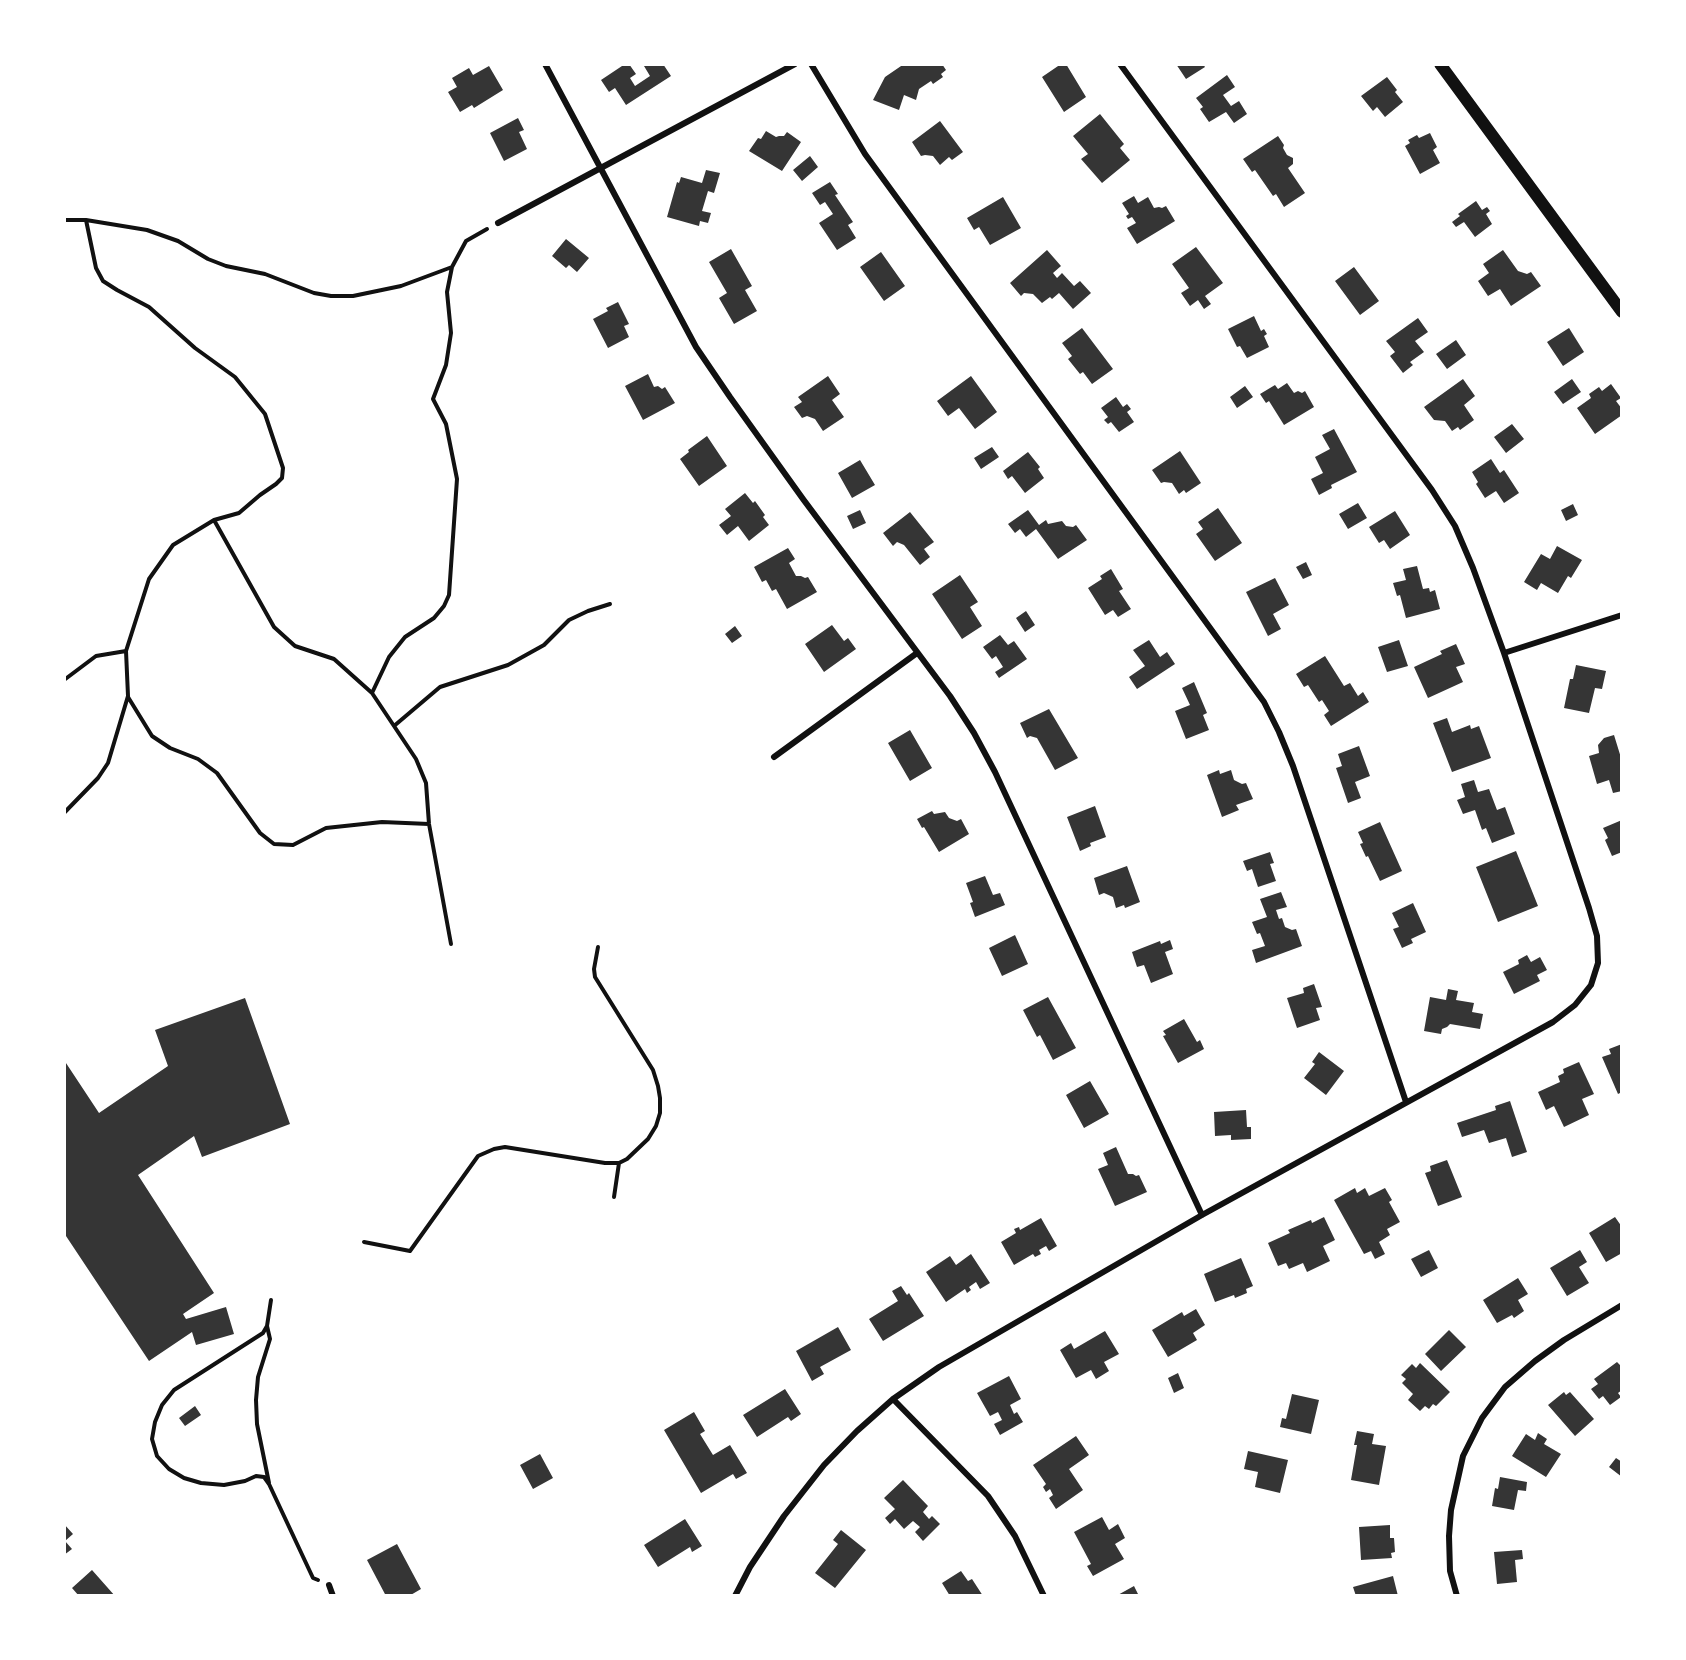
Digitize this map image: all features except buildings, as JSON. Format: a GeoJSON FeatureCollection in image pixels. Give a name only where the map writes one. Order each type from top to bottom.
{"type":"FeatureCollection","features":[{"type":"Feature","properties":{"kind":"main road"},"geometry":{"type":"LineString","coordinates":[[1440,64],[1622,312]]}},
{"type":"Feature","properties":{"kind":"street"},"geometry":{"type":"LineString","coordinates":[[545,64],[696,347],[730,397],[950,696],[974,733],[995,772],[1202,1215]]}},
{"type":"Feature","properties":{"kind":"street"},"geometry":{"type":"LineString","coordinates":[[498,223],[795,64]]}},
{"type":"Feature","properties":{"kind":"street"},"geometry":{"type":"LineString","coordinates":[[811,64],[865,154],[1264,702],[1293,766],[1406,1102]]}},
{"type":"Feature","properties":{"kind":"street"},"geometry":{"type":"LineString","coordinates":[[735,1596],[750,1567],[784,1516],[824,1465],[893,1399],[939,1367],[1202,1215],[1553,1022],[1575,1005],[1591,985],[1598,963],[1597,936],[1589,909],[1504,653],[1455,526],[1432,490],[1120,64]]}},
{"type":"Feature","properties":{"kind":"street"},"geometry":{"type":"LineString","coordinates":[[1504,653],[1622,615]]}},
{"type":"Feature","properties":{"kind":"street"},"geometry":{"type":"LineString","coordinates":[[774,757],[917,653]]}},
{"type":"Feature","properties":{"kind":"street"},"geometry":{"type":"LineString","coordinates":[[1457,1596],[1450,1571],[1451,1510],[1463,1455],[1482,1418],[1505,1387],[1534,1361],[1622,1305]]}},
{"type":"Feature","properties":{"kind":"street"},"geometry":{"type":"LineString","coordinates":[[893,1399],[988,1496],[1015,1536],[1044,1596]]}},
{"type":"Feature","properties":{"kind":"street"},"geometry":{"type":"LineString","coordinates":[[329,1585],[333,1596]]}},
{"type":"Feature","properties":{"kind":"path"},"geometry":{"type":"LineString","coordinates":[[64,219],[86,220],[147,230],[178,241],[208,259],[226,266],[265,274],[331,297],[353,296],[401,286],[452,267]]}},
{"type":"Feature","properties":{"kind":"path"},"geometry":{"type":"LineString","coordinates":[[64,813],[98,778],[108,764],[128,696],[126,651],[149,579],[173,545],[214,520],[239,513],[282,478],[283,468],[265,414],[236,377],[195,348],[149,307],[103,281],[96,268],[86,220]]}},
{"type":"Feature","properties":{"kind":"path"},"geometry":{"type":"LineString","coordinates":[[372,693],[389,657],[405,637],[434,618],[444,606],[449,595],[457,479],[446,423],[433,399],[446,365],[451,333],[447,292],[452,267],[466,241],[498,223]]}},
{"type":"Feature","properties":{"kind":"path"},"geometry":{"type":"LineString","coordinates":[[214,520],[274,627],[295,646],[334,659],[372,693],[416,759],[426,783],[429,824],[451,944]]}},
{"type":"Feature","properties":{"kind":"path"},"geometry":{"type":"LineString","coordinates":[[394,726],[440,687],[508,665],[544,645],[569,620],[610,604]]}},
{"type":"Feature","properties":{"kind":"path"},"geometry":{"type":"LineString","coordinates":[[64,680],[96,656],[126,651]]}},
{"type":"Feature","properties":{"kind":"path"},"geometry":{"type":"LineString","coordinates":[[128,696],[152,736],[170,748],[198,759],[217,773],[260,833],[274,844],[293,845],[326,828],[381,822],[429,824]]}},
{"type":"Feature","properties":{"kind":"path"},"geometry":{"type":"LineString","coordinates":[[364,1242],[410,1251],[478,1156],[494,1149],[505,1147],[605,1163],[618,1163],[627,1159],[648,1139],[656,1126],[660,1113],[658,1086],[653,1070],[595,977],[598,947]]}},
{"type":"Feature","properties":{"kind":"path"},"geometry":{"type":"LineString","coordinates":[[614,1197],[618,1163]]}},
{"type":"Feature","properties":{"kind":"path"},"geometry":{"type":"LineString","coordinates":[[272,1300],[267,1326],[263,1333],[174,1390],[162,1405],[155,1422],[152,1439],[157,1456],[169,1469],[184,1478],[201,1483],[224,1485],[245,1481],[256,1476],[264,1477],[313,1578],[329,1585]]}},
{"type":"Feature","properties":{"kind":"path"},"geometry":{"type":"LineString","coordinates":[[267,1326],[270,1339],[258,1377],[256,1400],[257,1424],[269,1484]]}}]}
